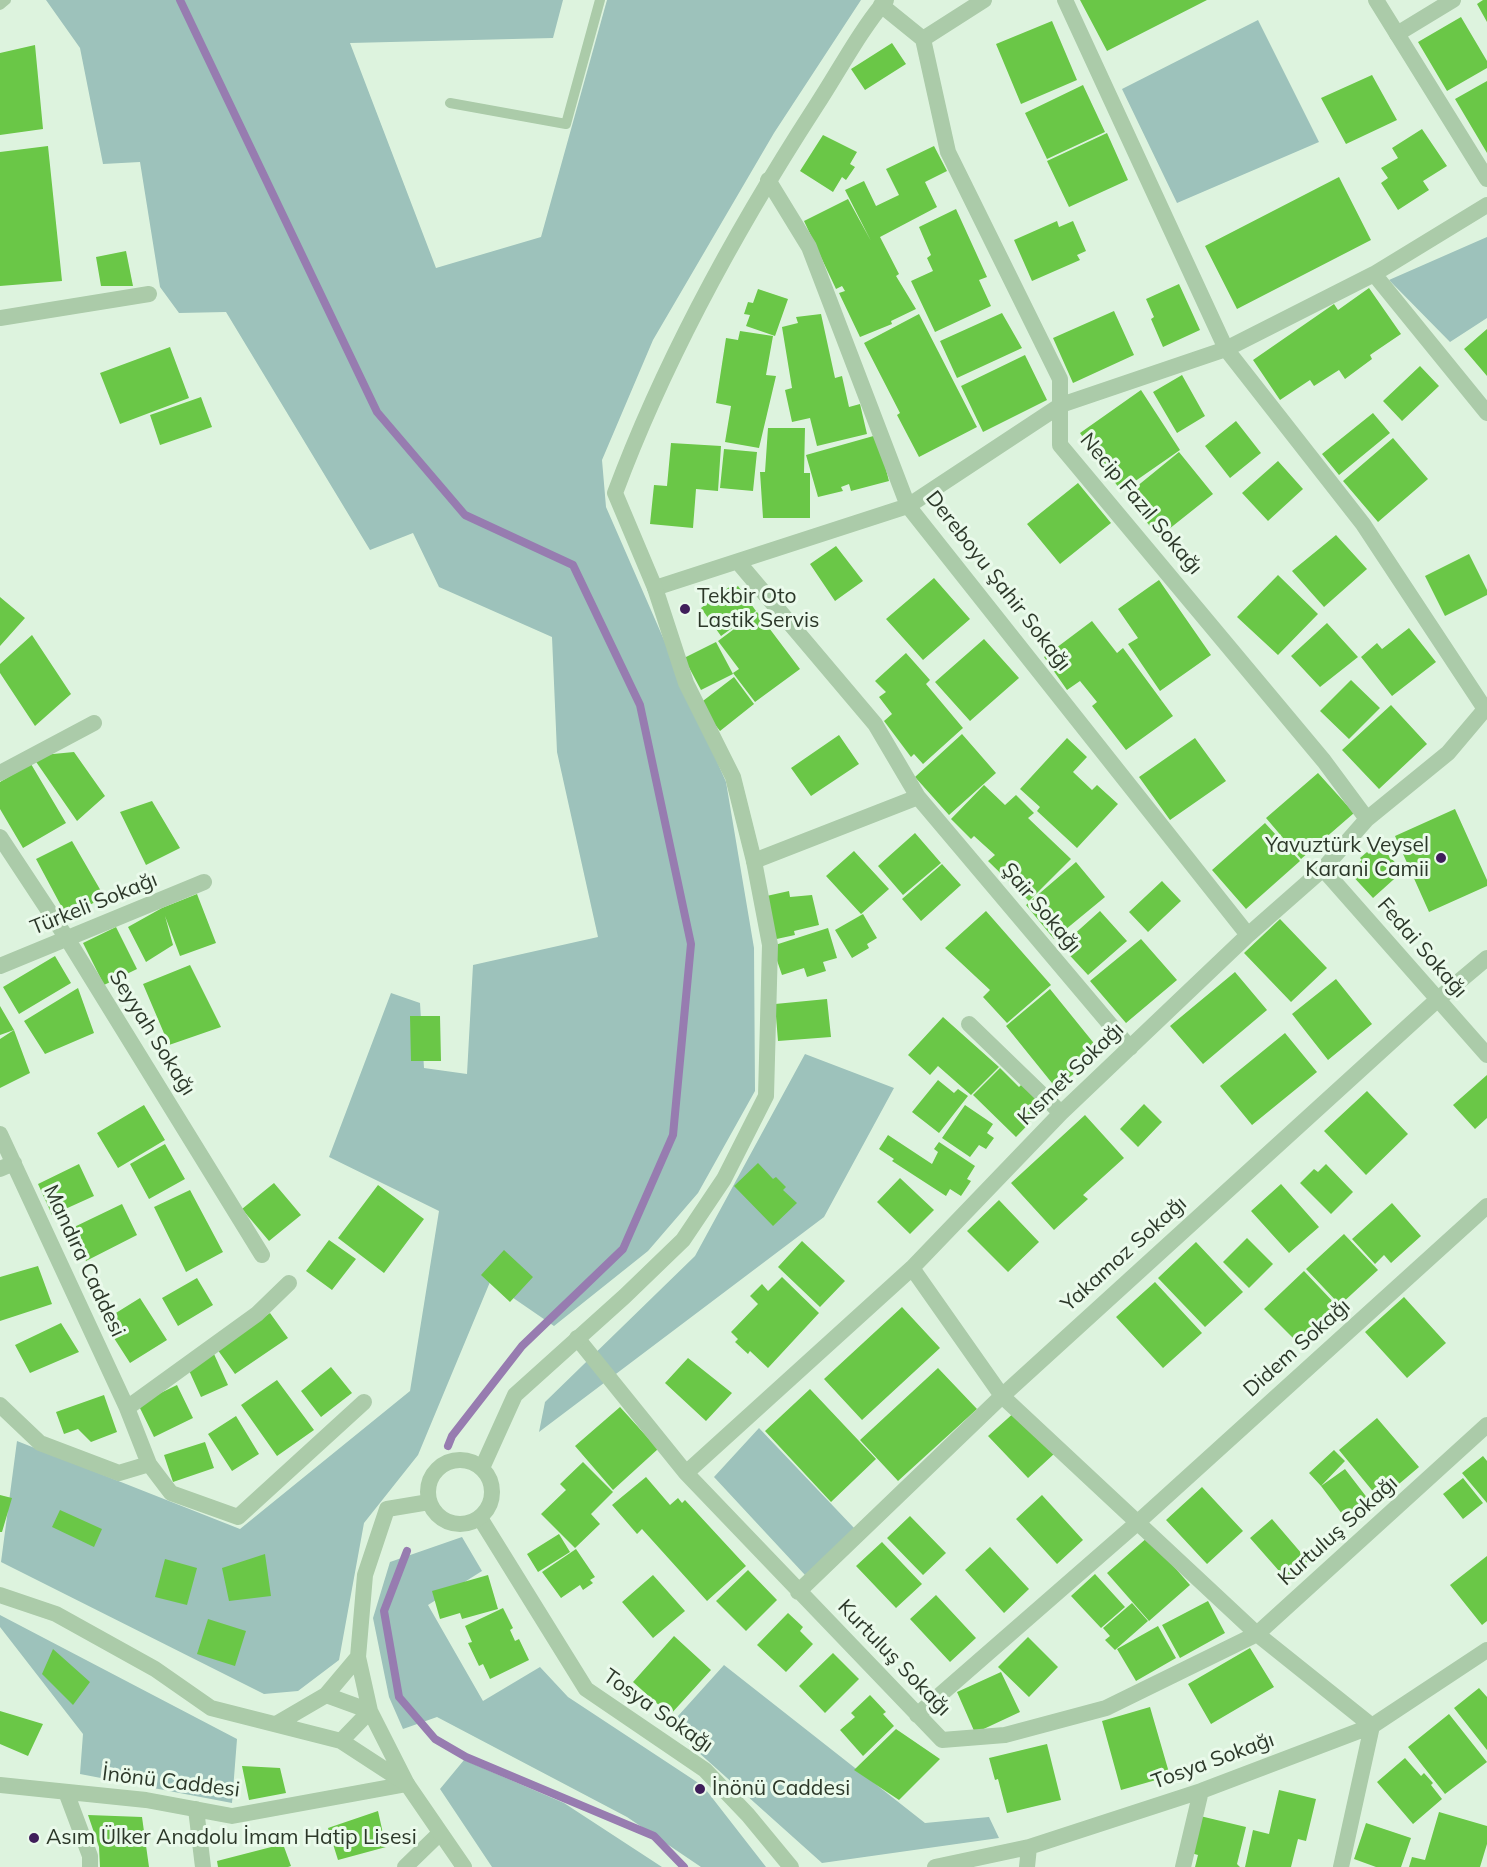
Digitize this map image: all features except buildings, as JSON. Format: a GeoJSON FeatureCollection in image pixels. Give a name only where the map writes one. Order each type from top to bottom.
{"type":"FeatureCollection","features":[{"type":"Feature","properties":{"kind":"street"},"geometry":{"type":"LineString","coordinates":[[482,1468],[515,1395],[626,1296],[683,1240],[724,1179],[765,1096],[770,945],[754,861],[733,777],[686,683],[655,588],[615,492],[634,443],[678,345],[768,180],[884,3],[923,39],[984,0]]}},
{"type":"Feature","properties":{"kind":"street"},"geometry":{"type":"LineString","coordinates":[[1065,0],[1226,349],[1363,524],[1486,708]]}},
{"type":"Feature","properties":{"kind":"street"},"geometry":{"type":"LineString","coordinates":[[1376,0],[1487,178]]}},
{"type":"Feature","properties":{"kind":"street"},"geometry":{"type":"LineString","coordinates":[[1397,34],[1453,0]]}},
{"type":"Feature","properties":{"kind":"street","name":"Necip Fazıl Sokağı"},"geometry":{"type":"LineString","coordinates":[[923,39],[948,152],[1060,379],[1060,445],[1324,761],[1367,819]]}},
{"type":"Feature","properties":{"kind":"street","name":"Dereboyu Şahir Sokağı"},"geometry":{"type":"LineString","coordinates":[[768,180],[809,247],[909,506],[1248,935]]}},
{"type":"Feature","properties":{"kind":"street"},"geometry":{"type":"LineString","coordinates":[[655,588],[909,506],[1061,405],[1226,349],[1374,274],[1487,205]]}},
{"type":"Feature","properties":{"kind":"street"},"geometry":{"type":"LineString","coordinates":[[1374,274],[1487,413]]}},
{"type":"Feature","properties":{"kind":"street"},"geometry":{"type":"LineString","coordinates":[[0,318],[149,294]]}},
{"type":"Feature","properties":{"kind":"street","name":"Şair Sokağı"},"geometry":{"type":"LineString","coordinates":[[738,562],[875,724],[918,797],[1130,1048]]}},
{"type":"Feature","properties":{"kind":"street","name":"Kısmet Sokağı"},"geometry":{"type":"LineString","coordinates":[[686,1473],[912,1268],[1061,1113],[1248,935],[1323,869],[1367,819],[1448,753],[1486,708]]}},
{"type":"Feature","properties":{"kind":"street"},"geometry":{"type":"LineString","coordinates":[[0,773],[94,723]]}},
{"type":"Feature","properties":{"kind":"street"},"geometry":{"type":"LineString","coordinates":[[754,861],[918,797]]}},
{"type":"Feature","properties":{"kind":"street","name":"Seyyah Sokağı"},"geometry":{"type":"LineString","coordinates":[[0,837],[68,940],[262,1255]]}},
{"type":"Feature","properties":{"kind":"street","name":"Fedai Sokağı"},"geometry":{"type":"LineString","coordinates":[[1323,869],[1487,1055]]}},
{"type":"Feature","properties":{"kind":"street","name":"Türkeli Sokağı"},"geometry":{"type":"LineString","coordinates":[[0,966],[68,940],[204,882]]}},
{"type":"Feature","properties":{"kind":"street","name":"Yakamoz Sokağı"},"geometry":{"type":"LineString","coordinates":[[798,1592],[1002,1395],[1437,1000],[1487,958]]}},
{"type":"Feature","properties":{"kind":"street"},"geometry":{"type":"LineString","coordinates":[[969,1024],[1061,1113]]}},
{"type":"Feature","properties":{"kind":"street","name":"Mandıra Caddesi"},"geometry":{"type":"LineString","coordinates":[[0,1134],[7,1166],[127,1407],[150,1464],[171,1493],[238,1516],[364,1402]]}},
{"type":"Feature","properties":{"kind":"street","name":"Didem Sokağı"},"geometry":{"type":"LineString","coordinates":[[916,1715],[1137,1523],[1487,1206]]}},
{"type":"Feature","properties":{"kind":"street"},"geometry":{"type":"LineString","coordinates":[[912,1268],[1002,1395],[1257,1634],[1372,1726],[1341,1867]]}},
{"type":"Feature","properties":{"kind":"street"},"geometry":{"type":"LineString","coordinates":[[127,1407],[257,1314],[289,1283]]}},
{"type":"Feature","properties":{"kind":"street","name":"Kurtuluş Sokağı"},"geometry":{"type":"LineString","coordinates":[[577,1338],[686,1473],[942,1740],[1005,1735],[1106,1708],[1257,1634],[1487,1425]]}},
{"type":"Feature","properties":{"kind":"street"},"geometry":{"type":"LineString","coordinates":[[0,1405],[40,1443],[119,1473],[150,1464]]}},
{"type":"Feature","properties":{"kind":"street"},"geometry":{"type":"LineString","coordinates":[[462,1460],[482,1468],[488,1475],[493,1493],[487,1511],[480,1518],[461,1525],[451,1524],[441,1519],[429,1502],[429,1482],[442,1465],[462,1460]]}},
{"type":"Feature","properties":{"kind":"street"},"geometry":{"type":"LineString","coordinates":[[429,1502],[387,1509],[365,1575],[358,1657],[370,1711],[406,1784],[464,1867]]}},
{"type":"Feature","properties":{"kind":"street","name":"Tosya Sokağı"},"geometry":{"type":"LineString","coordinates":[[480,1518],[586,1689],[705,1770],[748,1815],[791,1867]]}},
{"type":"Feature","properties":{"kind":"street"},"geometry":{"type":"LineString","coordinates":[[0,1595],[56,1614],[155,1669],[211,1708],[278,1723],[341,1741],[406,1784]]}},
{"type":"Feature","properties":{"kind":"street","name":"Tosya Sokağı"},"geometry":{"type":"LineString","coordinates":[[935,1867],[1029,1847],[1201,1791],[1372,1726],[1487,1650]]}},
{"type":"Feature","properties":{"kind":"street"},"geometry":{"type":"LineString","coordinates":[[278,1723],[326,1695],[358,1657]]}},
{"type":"Feature","properties":{"kind":"street"},"geometry":{"type":"LineString","coordinates":[[326,1695],[370,1711]]}},
{"type":"Feature","properties":{"kind":"street"},"geometry":{"type":"LineString","coordinates":[[341,1741],[370,1711]]}},
{"type":"Feature","properties":{"kind":"street","name":"İnönü Caddesi"},"geometry":{"type":"LineString","coordinates":[[0,1785],[146,1800],[232,1816],[406,1784]]}},
{"type":"Feature","properties":{"kind":"street"},"geometry":{"type":"LineString","coordinates":[[1183,1867],[1201,1791]]}},
{"type":"Feature","properties":{"kind":"street"},"geometry":{"type":"LineString","coordinates":[[66,1792],[90,1856],[90,1867]]}},
{"type":"Feature","properties":{"kind":"street"},"geometry":{"type":"LineString","coordinates":[[196,1809],[203,1867]]}},
{"type":"Feature","properties":{"kind":"street"},"geometry":{"type":"LineString","coordinates":[[405,1867],[440,1833]]}},
{"type":"Feature","properties":{"kind":"street"},"geometry":{"type":"LineString","coordinates":[[1028,1867],[1029,1847]]}},
{"type":"Feature","properties":{"kind":"lane"},"geometry":{"type":"LineString","coordinates":[[0,6],[6,0]]}},
{"type":"Feature","properties":{"kind":"lane"},"geometry":{"type":"LineString","coordinates":[[450,103],[567,124],[600,0]]}},
{"type":"Feature","properties":{"kind":"shaded area"},"geometry":{"type":"Polygon","coordinates":[[[46,0],[563,0],[553,38],[350,43],[436,268],[541,237],[607,0],[861,0],[774,133],[653,340],[602,460],[606,507],[726,782],[754,948],[755,1091],[698,1193],[648,1251],[554,1326],[490,1282],[418,1455],[364,1523],[339,1660],[298,1691],[264,1694],[1,1562],[17,1441],[240,1529],[410,1391],[439,1211],[329,1157],[391,993],[420,1003],[424,1068],[467,1074],[473,965],[598,937],[557,752],[552,637],[439,587],[413,533],[370,550],[226,312],[179,313],[160,287],[140,162],[103,164],[80,48],[46,0]]]}},
{"type":"Feature","properties":{"kind":"shaded area"},"geometry":{"type":"Polygon","coordinates":[[[1258,20],[1319,142],[1177,203],[1122,89],[1258,20]]]}},
{"type":"Feature","properties":{"kind":"shaded area"},"geometry":{"type":"Polygon","coordinates":[[[1487,237],[1487,318],[1450,342],[1389,280],[1487,237]]]}},
{"type":"Feature","properties":{"kind":"shaded area"},"geometry":{"type":"Polygon","coordinates":[[[805,1054],[894,1088],[824,1217],[539,1432],[545,1402],[695,1256],[805,1054]]]}},
{"type":"Feature","properties":{"kind":"shaded area"},"geometry":{"type":"Polygon","coordinates":[[[759,1428],[855,1529],[805,1575],[714,1477],[759,1428]]]}},
{"type":"Feature","properties":{"kind":"shaded area"},"geometry":{"type":"Polygon","coordinates":[[[462,1537],[482,1571],[428,1605],[483,1701],[540,1667],[568,1697],[703,1786],[766,1867],[701,1867],[627,1817],[437,1717],[403,1729],[389,1697],[373,1618],[390,1562],[462,1537]]]}},
{"type":"Feature","properties":{"kind":"shaded area"},"geometry":{"type":"Polygon","coordinates":[[[0,1615],[237,1739],[232,1803],[80,1774],[83,1734],[0,1627],[0,1615]]]}},
{"type":"Feature","properties":{"kind":"shaded area"},"geometry":{"type":"Polygon","coordinates":[[[724,1665],[925,1823],[989,1817],[999,1838],[822,1863],[669,1726],[724,1665]]]}},
{"type":"Feature","properties":{"kind":"shaded area"},"geometry":{"type":"Polygon","coordinates":[[[464,1760],[564,1803],[662,1867],[492,1867],[440,1789],[464,1760]]]}},
{"type":"Feature","properties":{"kind":"waterway"},"geometry":{"type":"LineString","coordinates":[[180,0],[377,412],[465,515],[573,565],[640,705],[691,944],[673,1135],[623,1249],[522,1346],[452,1436],[448,1446]]}},
{"type":"Feature","properties":{"kind":"waterway"},"geometry":{"type":"LineString","coordinates":[[407,1551],[384,1611],[399,1697],[435,1739],[466,1757],[654,1836],[684,1867]]}},
{"type":"Feature","properties":{"kind":"place","name":"Tekbir Oto Lastik Servis"},"geometry":{"type":"Point","coordinates":[685,609]}},
{"type":"Feature","properties":{"kind":"place","name":"Yavuztürk Veysel Karani Camii"},"geometry":{"type":"Point","coordinates":[1441,858]}},
{"type":"Feature","properties":{"kind":"place","name":"İnönü Caddesi"},"geometry":{"type":"Point","coordinates":[700,1789]}},
{"type":"Feature","properties":{"kind":"place","name":"Asım Ülker Anadolu İmam Hatip Lisesi"},"geometry":{"type":"Point","coordinates":[34,1838]}}]}
